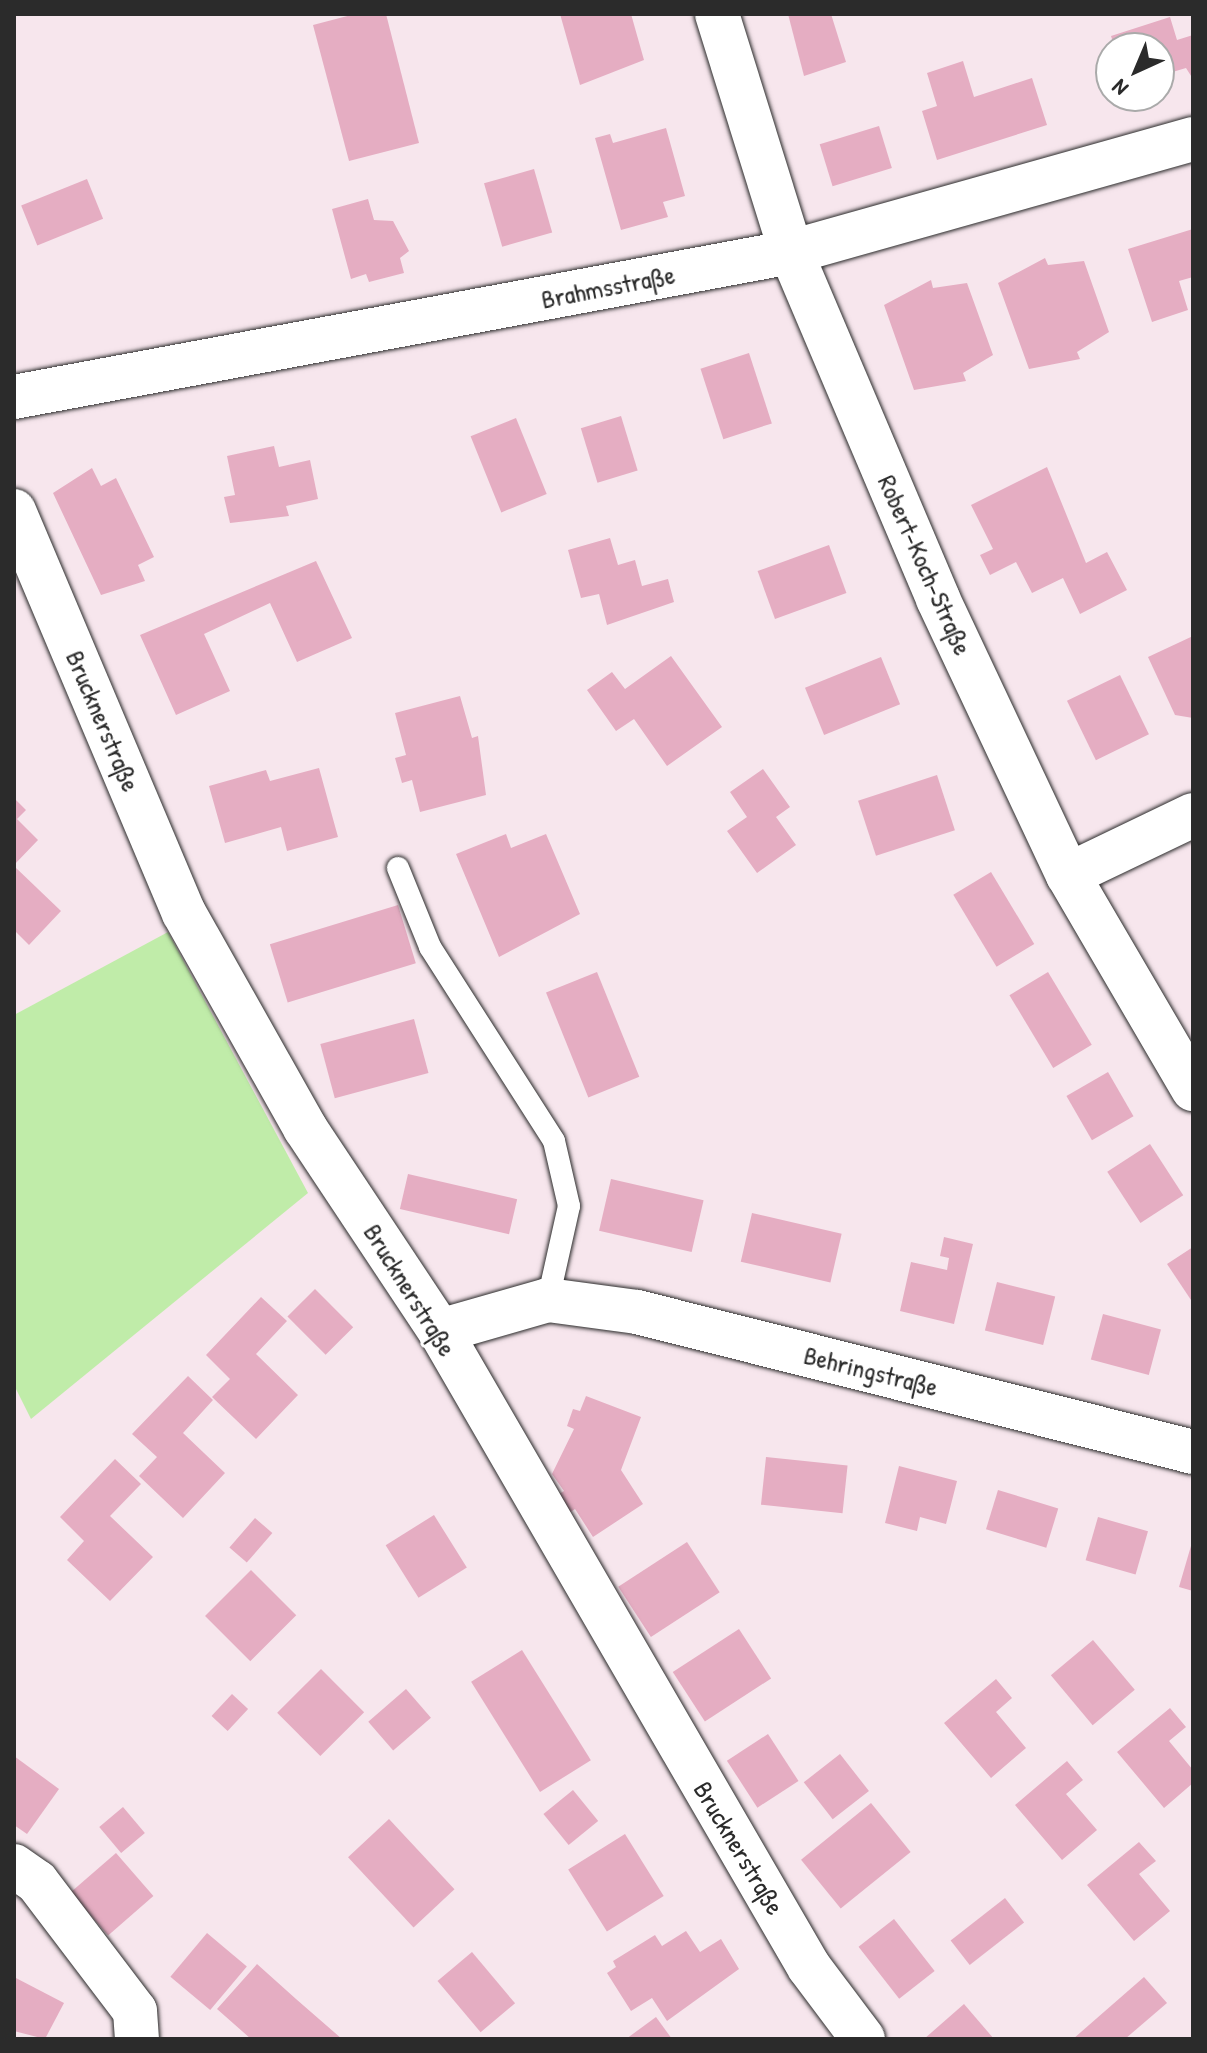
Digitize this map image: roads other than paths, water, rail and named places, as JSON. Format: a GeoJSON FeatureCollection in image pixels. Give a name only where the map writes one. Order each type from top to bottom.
{"type":"FeatureCollection","features":[{"type":"Feature","properties":{"kind":"street","name":"Robert-Koch-Straße"},"geometry":{"type":"LineString","coordinates":[[717,14],[791,252],[938,599],[1068,875],[1193,1089]]}},
{"type":"Feature","properties":{"kind":"street","name":"Brahmsstraße"},"geometry":{"type":"LineString","coordinates":[[14,397],[791,252],[1193,139]]}},
{"type":"Feature","properties":{"kind":"street","name":"Brucknerstraße"},"geometry":{"type":"LineString","coordinates":[[14,511],[184,913],[305,1128],[440,1331],[809,1967],[863,2039]]}},
{"type":"Feature","properties":{"kind":"street"},"geometry":{"type":"LineString","coordinates":[[1068,875],[1193,815]]}},
{"type":"Feature","properties":{"kind":"street","name":"Behringstraße"},"geometry":{"type":"LineString","coordinates":[[440,1331],[548,1300],[637,1312],[1193,1452]]}},
{"type":"Feature","properties":{"kind":"street"},"geometry":{"type":"LineString","coordinates":[[14,1866],[37,1882],[135,2011],[137,2039]]}},
{"type":"Feature","properties":{"kind":"lane"},"geometry":{"type":"LineString","coordinates":[[398,868],[430,947],[554,1141],[569,1206],[548,1300]]}}]}
